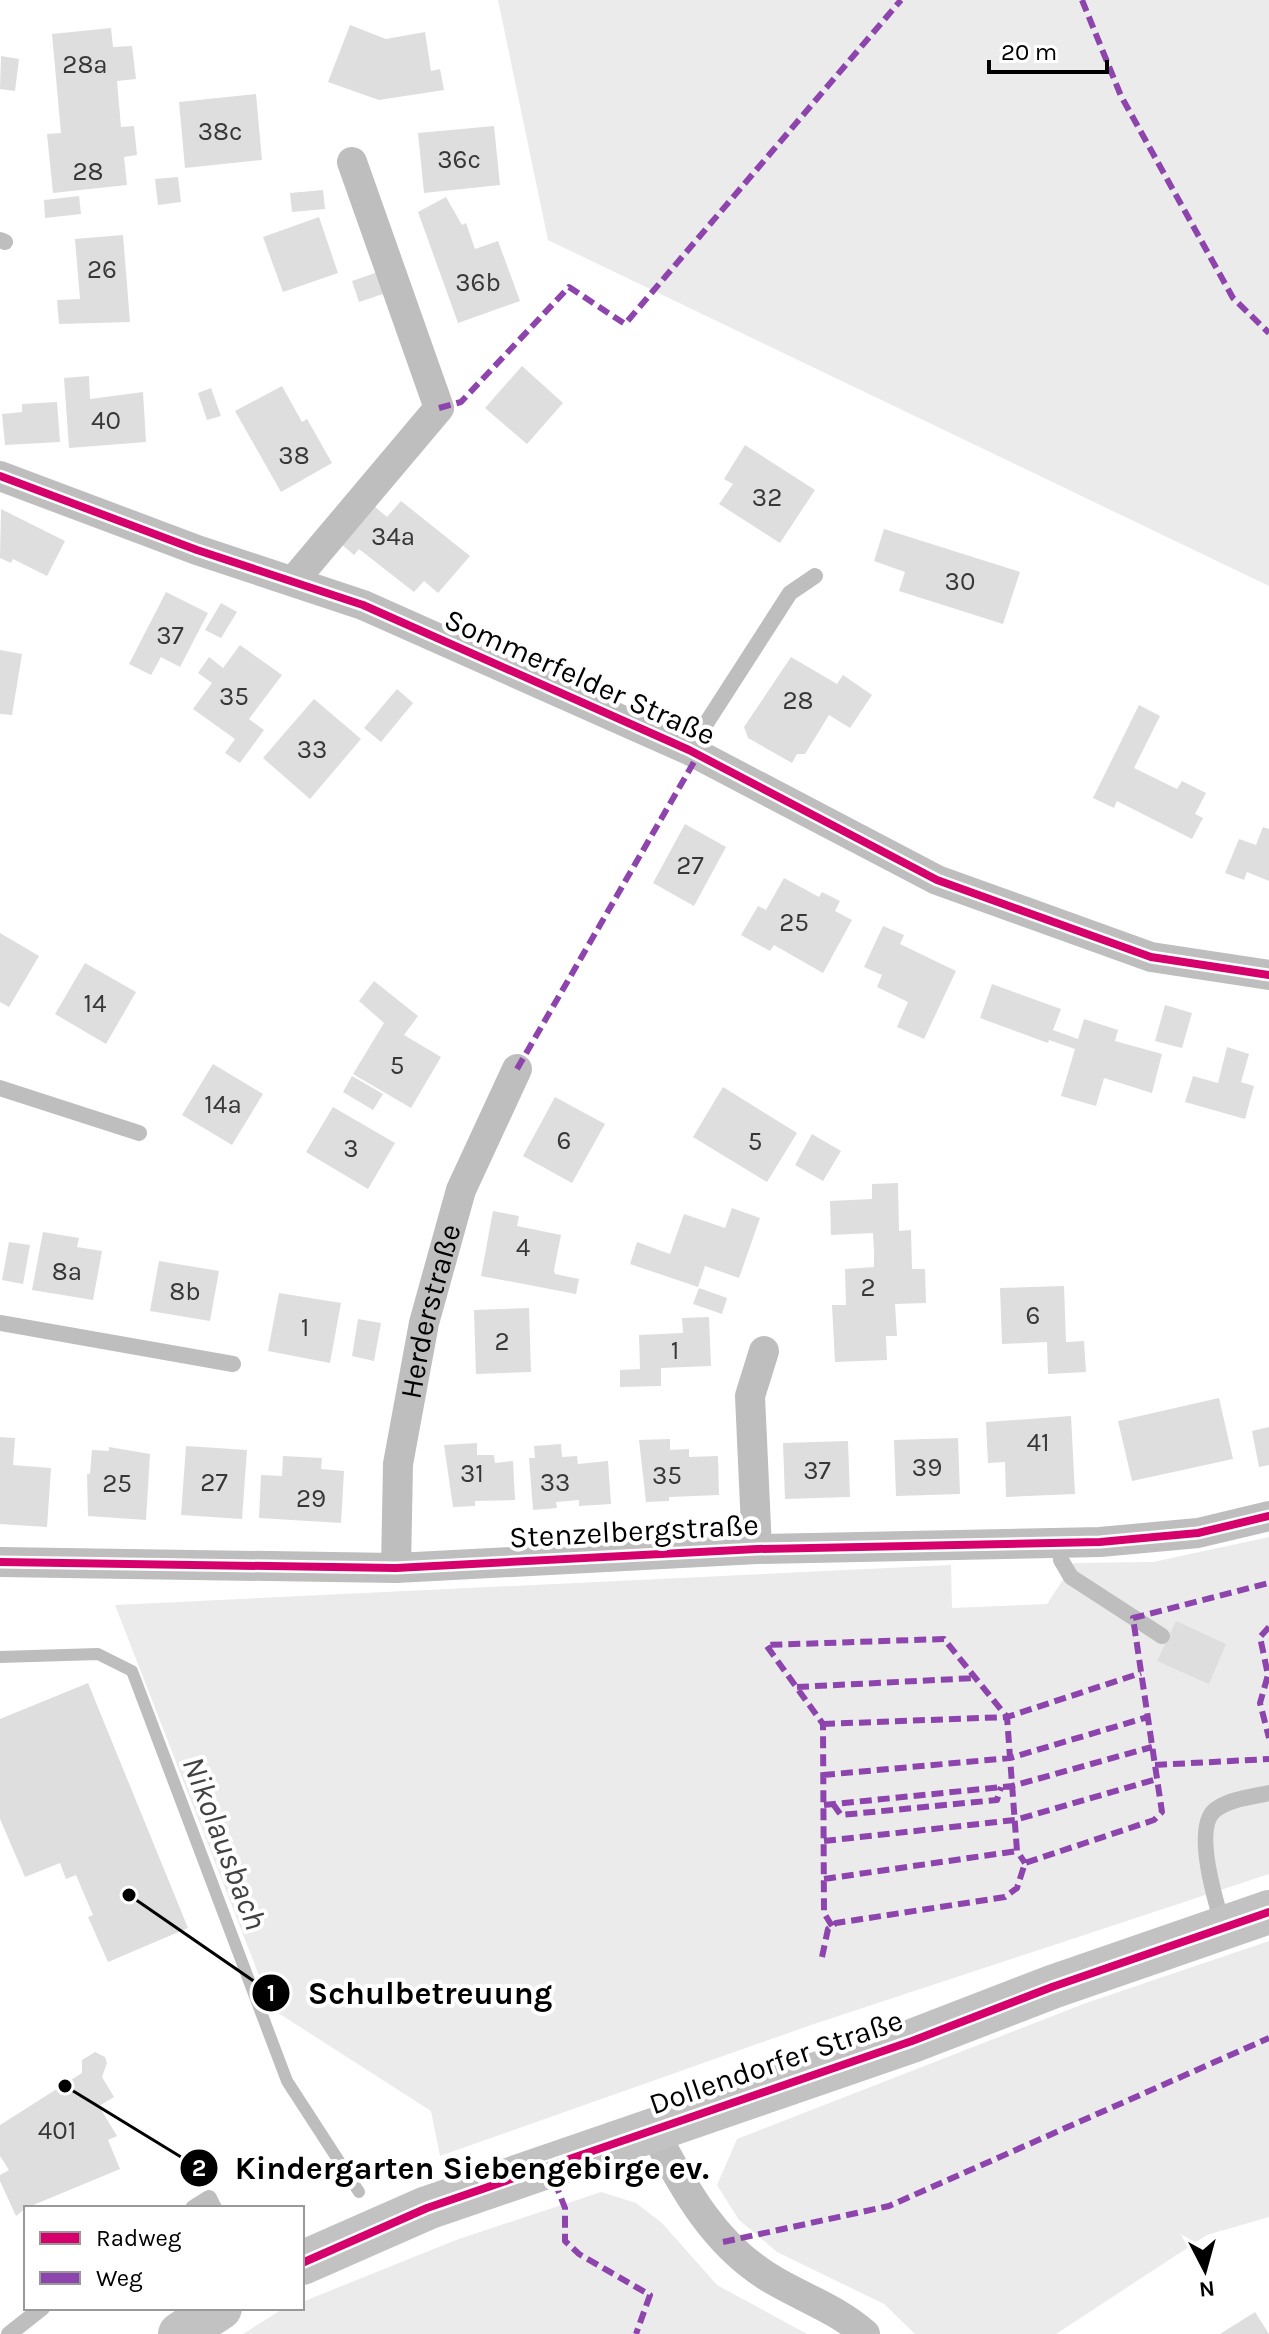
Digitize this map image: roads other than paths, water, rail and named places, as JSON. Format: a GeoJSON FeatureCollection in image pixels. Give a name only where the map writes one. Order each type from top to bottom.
{"type":"FeatureCollection","features":[{"type":"Feature","properties":{"kind":"main road","name":"Dollendorfer Straße"},"geometry":{"type":"LineString","coordinates":[[304,2262],[427,2208],[912,2041],[1269,1912]]}},
{"type":"Feature","properties":{"kind":"main road"},"geometry":{"type":"LineString","coordinates":[[180,2334],[217,2310]]}},
{"type":"Feature","properties":{"kind":"street"},"geometry":{"type":"LineString","coordinates":[[295,579],[439,408],[352,162]]}},
{"type":"Feature","properties":{"kind":"street","name":"Sommerfelder Straße"},"geometry":{"type":"LineString","coordinates":[[0,476],[197,550],[295,579],[363,605],[689,750],[937,880],[1151,957],[1269,975]]}},
{"type":"Feature","properties":{"kind":"street","name":"Herderstraße"},"geometry":{"type":"LineString","coordinates":[[396,1568],[398,1464],[424,1323],[461,1190],[517,1069]]}},
{"type":"Feature","properties":{"kind":"street"},"geometry":{"type":"LineString","coordinates":[[757,1549],[750,1396],[764,1351]]}},
{"type":"Feature","properties":{"kind":"street","name":"Stenzelbergstraße"},"geometry":{"type":"LineString","coordinates":[[0,1562],[396,1568],[757,1549],[1060,1543],[1198,1533],[1269,1516]]}},
{"type":"Feature","properties":{"kind":"street"},"geometry":{"type":"LineString","coordinates":[[653,2129],[680,2182],[723,2242],[773,2280],[845,2316],[865,2334]]}},
{"type":"Feature","properties":{"kind":"lane"},"geometry":{"type":"LineString","coordinates":[[689,750],[790,593],[815,576]]}},
{"type":"Feature","properties":{"kind":"lane"},"geometry":{"type":"LineString","coordinates":[[0,1088],[139,1133]]}},
{"type":"Feature","properties":{"kind":"lane"},"geometry":{"type":"LineString","coordinates":[[0,1323],[233,1364]]}},
{"type":"Feature","properties":{"kind":"lane"},"geometry":{"type":"LineString","coordinates":[[1060,1543],[1061,1560],[1071,1577],[1162,1636]]}},
{"type":"Feature","properties":{"kind":"lane"},"geometry":{"type":"LineString","coordinates":[[1224,1927],[1211,1889],[1207,1827],[1212,1812],[1227,1803],[1269,1793]]}},
{"type":"Feature","properties":{"kind":"lane"},"geometry":{"type":"LineString","coordinates":[[196,2206],[209,2198],[213,2206]]}},
{"type":"Feature","properties":{"kind":"lane"},"geometry":{"type":"LineString","coordinates":[[9,2334],[39,2310]]}},
{"type":"Feature","properties":{"kind":"waterway","name":"Nikolausbach"},"geometry":{"type":"LineString","coordinates":[[0,1657],[98,1654],[132,1671],[287,2081],[359,2192]]}},
{"type":"Feature","properties":{"kind":"place","name":"Schulbetreuung"},"geometry":{"type":"Point","coordinates":[129,1895]}},
{"type":"Feature","properties":{"kind":"place","name":"Kindergarten Siebengebirge ev."},"geometry":{"type":"Point","coordinates":[65,2086]}}]}
